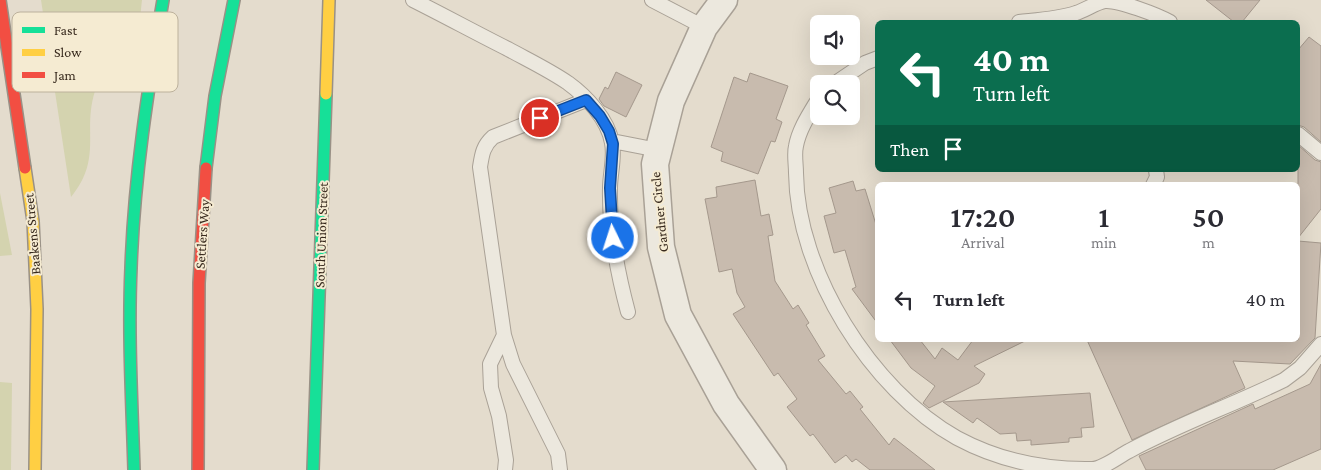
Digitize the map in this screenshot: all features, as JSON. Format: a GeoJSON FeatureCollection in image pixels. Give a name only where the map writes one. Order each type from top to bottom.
{"type":"FeatureCollection","features":[{"type":"Feature","properties":{"kind":"main road","name":"Baakens Street"},"geometry":{"type":"LineString","coordinates":[[0,0],[12,80]]}},
{"type":"Feature","properties":{"kind":"main road","name":"Settlers Way"},"geometry":{"type":"LineString","coordinates":[[198,470],[197,331],[201,236],[215,97],[234,0]]}},
{"type":"Feature","properties":{"kind":"main road","name":"South Union Street"},"geometry":{"type":"LineString","coordinates":[[313,470],[329,0]]}},
{"type":"Feature","properties":{"kind":"main road","name":"Baakens Street"},"geometry":{"type":"LineString","coordinates":[[14,92],[33,221],[36,308],[35,470]]}},
{"type":"Feature","properties":{"kind":"main road"},"geometry":{"type":"LineString","coordinates":[[134,470],[131,269],[137,189],[148,92]]}},
{"type":"Feature","properties":{"kind":"street","name":"Gardner Circle"},"geometry":{"type":"LineString","coordinates":[[724,0],[704,27],[671,101],[658,150],[655,164],[661,247],[678,315],[726,404],[773,470]]}},
{"type":"Feature","properties":{"kind":"lane"},"geometry":{"type":"LineString","coordinates":[[413,0],[532,62],[568,83],[600,116],[609,131],[612,141],[610,188],[612,225],[616,265],[628,312]]}},
{"type":"Feature","properties":{"kind":"lane"},"geometry":{"type":"LineString","coordinates":[[652,0],[704,27]]}},
{"type":"Feature","properties":{"kind":"lane"},"geometry":{"type":"LineString","coordinates":[[1038,20],[1076,13],[1106,0],[1138,8],[1166,20]]}},
{"type":"Feature","properties":{"kind":"lane"},"geometry":{"type":"LineString","coordinates":[[848,75],[875,59]]}},
{"type":"Feature","properties":{"kind":"lane"},"geometry":{"type":"LineString","coordinates":[[560,470],[558,454],[513,364],[504,335],[480,167],[482,152],[486,143],[493,137],[586,100]]}},
{"type":"Feature","properties":{"kind":"lane"},"geometry":{"type":"LineString","coordinates":[[810,113],[796,146],[796,191],[806,241],[826,288],[846,326],[879,372],[913,407],[957,438],[990,453],[1025,464],[1095,470],[1155,437],[1284,380],[1300,368],[1321,344]]}},
{"type":"Feature","properties":{"kind":"lane"},"geometry":{"type":"LineString","coordinates":[[1300,136],[1321,153]]}},
{"type":"Feature","properties":{"kind":"lane"},"geometry":{"type":"LineString","coordinates":[[612,141],[658,150]]}},
{"type":"Feature","properties":{"kind":"lane"},"geometry":{"type":"LineString","coordinates":[[504,335],[490,364],[491,388],[499,416],[506,470]]}},
{"type":"Feature","properties":{"kind":"green space"},"geometry":{"type":"Polygon","coordinates":[[[41,0],[142,0],[140,12],[43,12],[41,0]]]}},
{"type":"Feature","properties":{"kind":"green space"},"geometry":{"type":"Polygon","coordinates":[[[55,92],[95,92],[90,119],[89,157],[81,183],[71,197],[55,92]]]}},
{"type":"Feature","properties":{"kind":"green space"},"geometry":{"type":"Polygon","coordinates":[[[0,193],[12,255],[0,256],[0,193]]]}},
{"type":"Feature","properties":{"kind":"green space"},"geometry":{"type":"Polygon","coordinates":[[[0,382],[12,383],[11,470],[0,470],[0,382]]]}},
{"type":"Feature","properties":{"kind":"building"},"geometry":{"type":"Polygon","coordinates":[[[1206,0],[1260,0],[1244,20],[1231,20],[1206,0]]]}},
{"type":"Feature","properties":{"kind":"building"},"geometry":{"type":"Polygon","coordinates":[[[1309,37],[1321,46],[1321,142],[1300,126],[1300,48],[1309,37]]]}},
{"type":"Feature","properties":{"kind":"building"},"geometry":{"type":"Polygon","coordinates":[[[616,72],[642,85],[626,117],[604,106],[599,99],[605,87],[608,89],[616,72]]]}},
{"type":"Feature","properties":{"kind":"building"},"geometry":{"type":"Polygon","coordinates":[[[750,73],[788,86],[776,119],[782,122],[775,142],[771,141],[758,174],[721,161],[723,152],[711,147],[734,77],[747,82],[750,73]]]}},
{"type":"Feature","properties":{"kind":"building"},"geometry":{"type":"Polygon","coordinates":[[[1300,147],[1315,160],[1321,162],[1321,209],[1300,235],[1300,182],[1298,182],[1300,147]]]}},
{"type":"Feature","properties":{"kind":"building"},"geometry":{"type":"Polygon","coordinates":[[[755,180],[761,216],[769,214],[773,235],[768,236],[775,281],[793,309],[798,305],[809,323],[806,325],[825,356],[818,360],[846,394],[850,391],[863,407],[860,409],[889,445],[894,438],[935,470],[870,470],[856,459],[852,462],[846,455],[835,463],[813,434],[810,436],[787,407],[797,399],[778,373],[774,376],[733,314],[745,307],[737,293],[732,269],[719,272],[705,199],[717,197],[716,187],[755,180]]]}},
{"type":"Feature","properties":{"kind":"building"},"geometry":{"type":"Polygon","coordinates":[[[853,181],[856,191],[865,189],[875,221],[875,320],[852,289],[856,287],[845,250],[834,253],[824,216],[836,213],[829,188],[853,181]]]}},
{"type":"Feature","properties":{"kind":"building"},"geometry":{"type":"Polygon","coordinates":[[[1300,241],[1321,243],[1315,338],[1290,364],[1233,361],[1245,388],[1132,440],[1088,342],[1300,342],[1300,241]]]}},
{"type":"Feature","properties":{"kind":"building"},"geometry":{"type":"Polygon","coordinates":[[[892,342],[922,342],[935,359],[942,348],[958,360],[972,342],[1023,342],[974,366],[985,374],[979,383],[929,408],[923,403],[935,386],[911,368],[892,342]]]}},
{"type":"Feature","properties":{"kind":"building"},"geometry":{"type":"Polygon","coordinates":[[[1321,364],[1321,449],[1273,470],[1146,470],[1139,456],[1253,404],[1255,409],[1310,384],[1321,364]]]}},
{"type":"Feature","properties":{"kind":"building"},"geometry":{"type":"Polygon","coordinates":[[[1090,393],[1094,427],[1081,428],[1082,437],[1069,438],[1069,442],[1031,445],[1031,440],[1017,441],[1016,433],[1000,434],[977,418],[973,423],[943,402],[1090,393]]]}},
{"type":"Feature","properties":{"kind":"traffic: fast"},"geometry":{"type":"LineString","coordinates":[[161,12],[163,0]]}},
{"type":"Feature","properties":{"kind":"traffic: fast"},"geometry":{"type":"LineString","coordinates":[[206,168],[215,96],[234,0]]}},
{"type":"Feature","properties":{"kind":"traffic: fast"},"geometry":{"type":"LineString","coordinates":[[134,470],[130,293],[135,201],[149,92]]}},
{"type":"Feature","properties":{"kind":"traffic: fast"},"geometry":{"type":"LineString","coordinates":[[313,470],[326,94]]}},
{"type":"Feature","properties":{"kind":"traffic: slow"},"geometry":{"type":"LineString","coordinates":[[326,94],[329,0]]}},
{"type":"Feature","properties":{"kind":"traffic: slow"},"geometry":{"type":"LineString","coordinates":[[25,168],[33,221],[37,309],[35,470]]}},
{"type":"Feature","properties":{"kind":"traffic: jam"},"geometry":{"type":"LineString","coordinates":[[0,0],[12,81]]}},
{"type":"Feature","properties":{"kind":"traffic: jam"},"geometry":{"type":"LineString","coordinates":[[14,92],[25,168]]}},
{"type":"Feature","properties":{"kind":"traffic: jam"},"geometry":{"type":"LineString","coordinates":[[198,470],[199,283],[206,168]]}},
{"type":"Feature","properties":{"kind":"route"},"geometry":{"type":"LineString","coordinates":[[540,118],[586,100],[600,116],[609,131],[613,144],[610,188],[613,238]]}}]}
